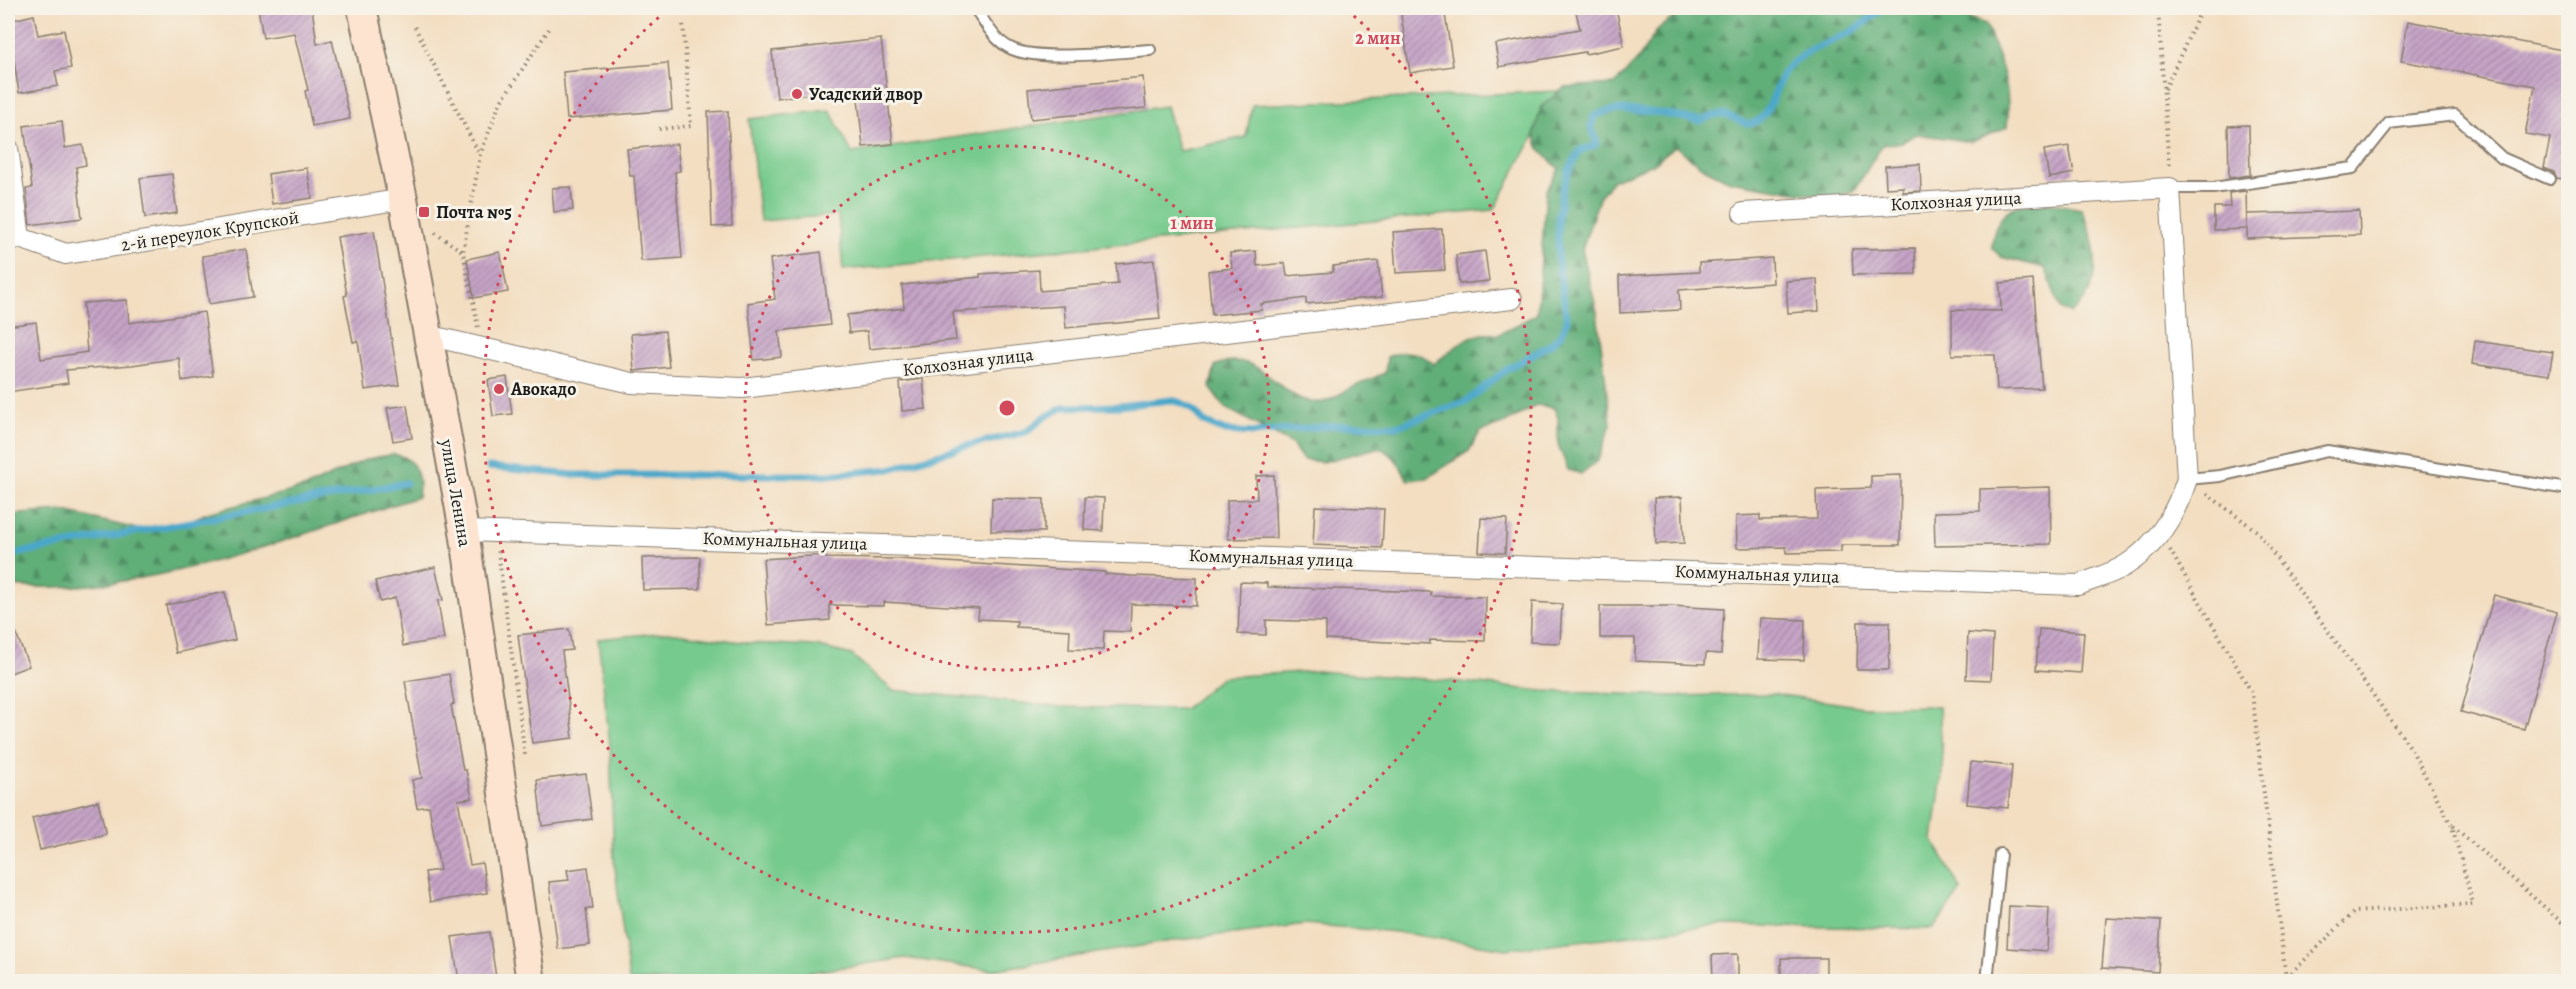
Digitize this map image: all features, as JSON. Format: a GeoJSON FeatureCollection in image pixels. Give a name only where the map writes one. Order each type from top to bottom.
{"type":"FeatureCollection","features":[{"type":"Feature","properties":{"kind":"street","name":"улица Ленина"},"geometry":{"type":"LineString","coordinates":[[362,8],[403,199],[464,531],[531,981]]}},
{"type":"Feature","properties":{"kind":"street","name":"2-й переулок Крупской"},"geometry":{"type":"LineString","coordinates":[[8,148],[14,238],[66,254],[403,199]]}},
{"type":"Feature","properties":{"kind":"street","name":"Колхозная улица"},"geometry":{"type":"LineString","coordinates":[[1743,213],[2170,188]]}},
{"type":"Feature","properties":{"kind":"street"},"geometry":{"type":"LineString","coordinates":[[2161,534],[2178,505],[2187,479],[2170,188]]}},
{"type":"Feature","properties":{"kind":"street","name":"Колхозная улица"},"geometry":{"type":"LineString","coordinates":[[427,335],[632,383],[742,388],[1512,299]]}},
{"type":"Feature","properties":{"kind":"street","name":"Коммунальная улица"},"geometry":{"type":"LineString","coordinates":[[464,531],[2078,585],[2126,566],[2161,534]]}},
{"type":"Feature","properties":{"kind":"lane"},"geometry":{"type":"LineString","coordinates":[[975,8],[993,35],[1010,48],[1037,56],[1150,51]]}},
{"type":"Feature","properties":{"kind":"lane"},"geometry":{"type":"LineString","coordinates":[[2170,188],[2213,188],[2352,168],[2389,123],[2455,115],[2502,158],[2550,180]]}},
{"type":"Feature","properties":{"kind":"lane"},"geometry":{"type":"LineString","coordinates":[[2187,479],[2220,476],[2328,451],[2568,489]]}},
{"type":"Feature","properties":{"kind":"lane"},"geometry":{"type":"LineString","coordinates":[[1987,981],[2000,854]]}},
{"type":"Feature","properties":{"kind":"path"},"geometry":{"type":"LineString","coordinates":[[2158,8],[2170,188]]}},
{"type":"Feature","properties":{"kind":"path"},"geometry":{"type":"LineString","coordinates":[[2164,92],[2202,8]]}},
{"type":"Feature","properties":{"kind":"path"},"geometry":{"type":"LineString","coordinates":[[659,129],[691,126],[682,23]]}},
{"type":"Feature","properties":{"kind":"path"},"geometry":{"type":"LineString","coordinates":[[415,27],[480,155]]}},
{"type":"Feature","properties":{"kind":"path"},"geometry":{"type":"LineString","coordinates":[[483,348],[463,252],[480,155],[500,103],[549,28]]}},
{"type":"Feature","properties":{"kind":"path"},"geometry":{"type":"LineString","coordinates":[[2187,479],[2258,532],[2410,747],[2452,826],[2473,904],[2354,912],[2285,980]]}},
{"type":"Feature","properties":{"kind":"path"},"geometry":{"type":"LineString","coordinates":[[2161,534],[2252,693],[2285,980]]}},
{"type":"Feature","properties":{"kind":"path"},"geometry":{"type":"LineString","coordinates":[[2452,826],[2568,928]]}},
{"type":"Feature","properties":{"kind":"green space"},"geometry":{"type":"Polygon","coordinates":[[[1686,8],[1946,8],[1986,24],[2004,74],[2008,99],[2007,127],[1972,142],[1917,134],[1901,143],[1883,144],[1854,191],[1831,198],[1730,181],[1702,167],[1675,146],[1653,164],[1613,180],[1600,196],[1582,249],[1597,312],[1611,424],[1598,460],[1581,474],[1568,470],[1558,444],[1558,418],[1554,408],[1537,405],[1505,423],[1480,432],[1469,451],[1427,478],[1408,480],[1392,456],[1377,448],[1323,462],[1303,460],[1292,444],[1224,407],[1210,387],[1215,366],[1232,361],[1246,363],[1259,369],[1294,395],[1307,401],[1322,402],[1385,373],[1387,357],[1406,352],[1423,356],[1434,364],[1456,346],[1472,337],[1480,334],[1498,335],[1537,314],[1546,191],[1559,169],[1539,149],[1534,134],[1541,107],[1565,87],[1615,84],[1638,59],[1658,29],[1686,8]]]}},
{"type":"Feature","properties":{"kind":"green space"},"geometry":{"type":"Polygon","coordinates":[[[1558,91],[1494,210],[843,270],[838,215],[760,221],[749,119],[830,110],[852,153],[1166,106],[1179,151],[1246,137],[1252,105],[1558,91]]]}},
{"type":"Feature","properties":{"kind":"green space"},"geometry":{"type":"Polygon","coordinates":[[[2047,202],[2081,209],[2091,235],[2095,264],[2093,278],[2082,303],[2071,313],[2061,310],[2045,268],[2001,257],[1992,248],[1996,228],[2006,212],[2017,206],[2047,202]]]}},
{"type":"Feature","properties":{"kind":"green space"},"geometry":{"type":"Polygon","coordinates":[[[394,454],[408,460],[416,470],[419,482],[418,497],[267,546],[164,573],[112,582],[60,587],[8,586],[8,515],[61,511],[137,529],[175,527],[207,513],[307,487],[367,459],[394,454]]]}},
{"type":"Feature","properties":{"kind":"green space"},"geometry":{"type":"Polygon","coordinates":[[[668,632],[749,643],[815,646],[852,655],[892,690],[1060,707],[1184,709],[1222,677],[1317,671],[1451,681],[1542,691],[1673,696],[1774,694],[1865,707],[1939,706],[1943,767],[1933,840],[1961,890],[1933,929],[1720,925],[1507,949],[1396,932],[1305,924],[1172,941],[992,970],[905,958],[784,976],[716,981],[629,981],[614,860],[610,746],[598,639],[668,632]]]}},
{"type":"Feature","properties":{"kind":"building"},"geometry":{"type":"Polygon","coordinates":[[[258,8],[312,8],[317,44],[332,40],[350,119],[312,126],[305,91],[308,90],[294,33],[263,38],[258,8]]]}},
{"type":"Feature","properties":{"kind":"building"},"geometry":{"type":"Polygon","coordinates":[[[1400,8],[1444,8],[1453,66],[1410,73],[1400,8]]]}},
{"type":"Feature","properties":{"kind":"building"},"geometry":{"type":"Polygon","coordinates":[[[1575,8],[1616,8],[1624,46],[1499,67],[1495,44],[1580,29],[1575,8]]]}},
{"type":"Feature","properties":{"kind":"building"},"geometry":{"type":"Polygon","coordinates":[[[34,15],[38,35],[64,30],[71,68],[55,71],[58,86],[19,93],[8,21],[34,15]]]}},
{"type":"Feature","properties":{"kind":"building"},"geometry":{"type":"Polygon","coordinates":[[[2408,21],[2568,51],[2568,180],[2557,178],[2554,172],[2544,168],[2550,138],[2525,134],[2535,86],[2401,61],[2408,21]]]}},
{"type":"Feature","properties":{"kind":"building","name":"Усадский двор"},"geometry":{"type":"Polygon","coordinates":[[[881,39],[893,144],[863,147],[857,89],[777,98],[772,51],[881,39]]]}},
{"type":"Feature","properties":{"kind":"building"},"geometry":{"type":"Polygon","coordinates":[[[668,63],[672,110],[567,119],[563,72],[668,63]]]}},
{"type":"Feature","properties":{"kind":"building"},"geometry":{"type":"Polygon","coordinates":[[[1143,77],[1146,108],[1031,119],[1028,89],[1143,77]]]}},
{"type":"Feature","properties":{"kind":"building"},"geometry":{"type":"Polygon","coordinates":[[[728,111],[732,226],[712,227],[708,112],[728,111]]]}},
{"type":"Feature","properties":{"kind":"building"},"geometry":{"type":"Polygon","coordinates":[[[62,121],[65,148],[83,145],[86,165],[76,167],[82,218],[30,225],[26,189],[32,188],[24,126],[62,121]]]}},
{"type":"Feature","properties":{"kind":"building"},"geometry":{"type":"Polygon","coordinates":[[[2249,125],[2250,175],[2229,178],[2228,126],[2249,125]]]}},
{"type":"Feature","properties":{"kind":"building"},"geometry":{"type":"Polygon","coordinates":[[[677,144],[680,171],[675,172],[682,258],[641,261],[634,176],[630,176],[627,149],[677,144]]]}},
{"type":"Feature","properties":{"kind":"building"},"geometry":{"type":"Polygon","coordinates":[[[2069,146],[2074,173],[2049,178],[2044,150],[2069,146]]]}},
{"type":"Feature","properties":{"kind":"building"},"geometry":{"type":"Polygon","coordinates":[[[1920,164],[1921,191],[1903,192],[1903,187],[1886,188],[1885,166],[1920,164]]]}},
{"type":"Feature","properties":{"kind":"building"},"geometry":{"type":"Polygon","coordinates":[[[307,168],[312,198],[272,204],[268,174],[307,168]]]}},
{"type":"Feature","properties":{"kind":"building"},"geometry":{"type":"Polygon","coordinates":[[[172,174],[177,213],[145,218],[140,178],[172,174]]]}},
{"type":"Feature","properties":{"kind":"building"},"geometry":{"type":"Polygon","coordinates":[[[571,187],[573,210],[554,212],[552,188],[571,187]]]}},
{"type":"Feature","properties":{"kind":"building"},"geometry":{"type":"Polygon","coordinates":[[[2246,191],[2247,229],[2214,230],[2214,207],[2230,207],[2229,193],[2246,191]]]}},
{"type":"Feature","properties":{"kind":"building"},"geometry":{"type":"Polygon","coordinates":[[[2359,211],[2360,235],[2247,239],[2247,214],[2359,211]]]}},
{"type":"Feature","properties":{"kind":"building"},"geometry":{"type":"Polygon","coordinates":[[[1442,229],[1445,270],[1396,273],[1393,232],[1442,229]]]}},
{"type":"Feature","properties":{"kind":"building"},"geometry":{"type":"Polygon","coordinates":[[[374,231],[399,385],[365,390],[358,341],[353,342],[344,296],[347,295],[337,237],[374,231]]]}},
{"type":"Feature","properties":{"kind":"building"},"geometry":{"type":"Polygon","coordinates":[[[1915,248],[1916,274],[1853,275],[1852,249],[1915,248]]]}},
{"type":"Feature","properties":{"kind":"building"},"geometry":{"type":"Polygon","coordinates":[[[246,249],[253,297],[209,304],[202,256],[246,249]]]}},
{"type":"Feature","properties":{"kind":"building"},"geometry":{"type":"Polygon","coordinates":[[[1256,251],[1257,266],[1285,263],[1287,276],[1333,272],[1333,266],[1378,261],[1382,297],[1306,304],[1306,298],[1261,304],[1262,310],[1212,315],[1208,271],[1232,268],[1230,253],[1256,251]]]}},
{"type":"Feature","properties":{"kind":"building"},"geometry":{"type":"Polygon","coordinates":[[[1485,251],[1489,281],[1459,284],[1456,255],[1485,251]]]}},
{"type":"Feature","properties":{"kind":"building"},"geometry":{"type":"Polygon","coordinates":[[[500,252],[508,292],[474,298],[467,259],[500,252]]]}},
{"type":"Feature","properties":{"kind":"building"},"geometry":{"type":"Polygon","coordinates":[[[821,252],[830,325],[779,331],[782,357],[754,360],[748,303],[775,299],[770,259],[821,252]]]}},
{"type":"Feature","properties":{"kind":"building"},"geometry":{"type":"Polygon","coordinates":[[[1772,258],[1773,283],[1679,290],[1680,310],[1620,313],[1619,276],[1699,272],[1699,263],[1772,258]]]}},
{"type":"Feature","properties":{"kind":"building"},"geometry":{"type":"Polygon","coordinates":[[[1154,260],[1160,319],[1066,328],[1064,306],[953,312],[956,340],[869,349],[867,331],[849,333],[847,315],[904,308],[902,285],[980,277],[980,274],[1039,270],[1040,291],[1118,284],[1116,264],[1154,260]]]}},
{"type":"Feature","properties":{"kind":"building"},"geometry":{"type":"Polygon","coordinates":[[[1817,279],[1819,311],[1788,313],[1786,281],[1817,279]]]}},
{"type":"Feature","properties":{"kind":"building"},"geometry":{"type":"Polygon","coordinates":[[[2033,280],[2042,388],[1997,390],[1995,355],[1952,355],[1952,310],[2001,311],[2000,283],[2033,280]]]}},
{"type":"Feature","properties":{"kind":"building"},"geometry":{"type":"Polygon","coordinates":[[[127,300],[129,323],[204,312],[213,376],[182,381],[179,358],[132,365],[66,370],[68,383],[8,392],[8,326],[36,322],[41,359],[87,352],[83,303],[127,300]]]}},
{"type":"Feature","properties":{"kind":"building"},"geometry":{"type":"Polygon","coordinates":[[[665,331],[669,367],[634,371],[631,334],[665,331]]]}},
{"type":"Feature","properties":{"kind":"building"},"geometry":{"type":"Polygon","coordinates":[[[2475,341],[2553,352],[2549,375],[2472,364],[2475,341]]]}},
{"type":"Feature","properties":{"kind":"building","name":"Авокадо"},"geometry":{"type":"Polygon","coordinates":[[[507,377],[512,414],[493,416],[488,380],[507,377]]]}},
{"type":"Feature","properties":{"kind":"building"},"geometry":{"type":"Polygon","coordinates":[[[923,379],[926,409],[902,411],[900,382],[923,379]]]}},
{"type":"Feature","properties":{"kind":"building"},"geometry":{"type":"Polygon","coordinates":[[[407,405],[412,438],[393,441],[387,408],[407,405]]]}},
{"type":"Feature","properties":{"kind":"building"},"geometry":{"type":"Polygon","coordinates":[[[1274,475],[1276,538],[1228,539],[1227,500],[1257,499],[1256,476],[1274,475]]]}},
{"type":"Feature","properties":{"kind":"building"},"geometry":{"type":"Polygon","coordinates":[[[1901,475],[1900,545],[1841,545],[1841,552],[1786,553],[1786,547],[1737,548],[1736,516],[1760,515],[1760,520],[1817,519],[1816,490],[1871,488],[1871,476],[1901,475]]]}},
{"type":"Feature","properties":{"kind":"building"},"geometry":{"type":"Polygon","coordinates":[[[2050,487],[2051,544],[1935,546],[1934,512],[1980,511],[1980,489],[2050,487]]]}},
{"type":"Feature","properties":{"kind":"building"},"geometry":{"type":"Polygon","coordinates":[[[1085,497],[1104,498],[1103,531],[1084,530],[1085,497]]]}},
{"type":"Feature","properties":{"kind":"building"},"geometry":{"type":"Polygon","coordinates":[[[1682,497],[1684,543],[1656,544],[1654,498],[1682,497]]]}},
{"type":"Feature","properties":{"kind":"building"},"geometry":{"type":"Polygon","coordinates":[[[992,498],[1044,499],[1044,532],[991,531],[992,498]]]}},
{"type":"Feature","properties":{"kind":"building"},"geometry":{"type":"Polygon","coordinates":[[[1315,506],[1384,509],[1382,548],[1313,545],[1315,506]]]}},
{"type":"Feature","properties":{"kind":"building"},"geometry":{"type":"Polygon","coordinates":[[[1481,518],[1507,519],[1505,553],[1479,552],[1481,518]]]}},
{"type":"Feature","properties":{"kind":"building"},"geometry":{"type":"Polygon","coordinates":[[[826,555],[826,558],[898,559],[1105,572],[1105,574],[1132,576],[1197,578],[1196,606],[1131,604],[1130,632],[1104,631],[1103,650],[1069,649],[1070,630],[1016,627],[1017,621],[978,619],[979,608],[884,602],[884,606],[829,605],[830,620],[768,625],[763,559],[826,555]]]}},
{"type":"Feature","properties":{"kind":"building"},"geometry":{"type":"Polygon","coordinates":[[[700,557],[700,589],[643,590],[642,558],[700,557]]]}},
{"type":"Feature","properties":{"kind":"building"},"geometry":{"type":"Polygon","coordinates":[[[435,567],[443,600],[438,601],[444,639],[403,646],[395,598],[380,602],[375,581],[435,567]]]}},
{"type":"Feature","properties":{"kind":"building"},"geometry":{"type":"Polygon","coordinates":[[[1240,582],[1267,583],[1267,587],[1431,592],[1431,596],[1486,597],[1485,641],[1430,640],[1430,644],[1326,639],[1326,622],[1266,620],[1266,635],[1238,634],[1240,582]]]}},
{"type":"Feature","properties":{"kind":"building"},"geometry":{"type":"Polygon","coordinates":[[[225,592],[235,640],[176,653],[166,605],[225,592]]]}},
{"type":"Feature","properties":{"kind":"building"},"geometry":{"type":"Polygon","coordinates":[[[2494,595],[2557,612],[2524,729],[2461,712],[2494,595]]]}},
{"type":"Feature","properties":{"kind":"building"},"geometry":{"type":"Polygon","coordinates":[[[1532,602],[1562,604],[1560,643],[1530,642],[1532,602]]]}},
{"type":"Feature","properties":{"kind":"building"},"geometry":{"type":"Polygon","coordinates":[[[1600,606],[1724,609],[1721,654],[1706,653],[1705,664],[1635,661],[1635,638],[1600,638],[1600,606]]]}},
{"type":"Feature","properties":{"kind":"building"},"geometry":{"type":"Polygon","coordinates":[[[8,613],[29,666],[8,674],[8,613]]]}},
{"type":"Feature","properties":{"kind":"building"},"geometry":{"type":"Polygon","coordinates":[[[1760,618],[1805,620],[1804,660],[1758,659],[1760,618]]]}},
{"type":"Feature","properties":{"kind":"building"},"geometry":{"type":"Polygon","coordinates":[[[1858,622],[1890,622],[1889,670],[1857,670],[1858,622]]]}},
{"type":"Feature","properties":{"kind":"building"},"geometry":{"type":"Polygon","coordinates":[[[569,629],[572,650],[562,651],[573,738],[532,743],[518,635],[569,629]]]}},
{"type":"Feature","properties":{"kind":"building"},"geometry":{"type":"Polygon","coordinates":[[[2039,629],[2084,632],[2081,673],[2036,670],[2039,629]]]}},
{"type":"Feature","properties":{"kind":"building"},"geometry":{"type":"Polygon","coordinates":[[[1968,633],[1993,635],[1991,680],[1966,679],[1968,633]]]}},
{"type":"Feature","properties":{"kind":"building"},"geometry":{"type":"Polygon","coordinates":[[[449,674],[454,704],[451,705],[463,770],[466,770],[472,798],[458,800],[470,865],[482,863],[487,893],[430,902],[425,872],[440,870],[429,806],[417,808],[412,780],[422,778],[405,681],[449,674]]]}},
{"type":"Feature","properties":{"kind":"building"},"geometry":{"type":"Polygon","coordinates":[[[1971,762],[2012,766],[2008,808],[1967,804],[1971,762]]]}},
{"type":"Feature","properties":{"kind":"building"},"geometry":{"type":"Polygon","coordinates":[[[586,774],[592,819],[542,826],[537,780],[586,774]]]}},
{"type":"Feature","properties":{"kind":"building"},"geometry":{"type":"Polygon","coordinates":[[[98,801],[106,834],[40,850],[32,818],[98,801]]]}},
{"type":"Feature","properties":{"kind":"building"},"geometry":{"type":"Polygon","coordinates":[[[588,867],[593,909],[586,909],[590,945],[558,949],[549,882],[569,880],[567,870],[588,867]]]}},
{"type":"Feature","properties":{"kind":"building"},"geometry":{"type":"Polygon","coordinates":[[[2009,906],[2049,908],[2047,951],[2007,948],[2009,906]]]}},
{"type":"Feature","properties":{"kind":"building"},"geometry":{"type":"Polygon","coordinates":[[[2106,918],[2161,921],[2158,972],[2102,968],[2106,918]]]}},
{"type":"Feature","properties":{"kind":"building"},"geometry":{"type":"Polygon","coordinates":[[[489,932],[496,977],[459,981],[452,937],[489,932]]]}},
{"type":"Feature","properties":{"kind":"building"},"geometry":{"type":"Polygon","coordinates":[[[1738,954],[1738,981],[1713,981],[1712,955],[1738,954]]]}},
{"type":"Feature","properties":{"kind":"building"},"geometry":{"type":"Polygon","coordinates":[[[1781,958],[1826,958],[1826,981],[1781,981],[1781,958]]]}},
{"type":"Feature","properties":{"kind":"waterway"},"geometry":{"type":"LineString","coordinates":[[489,467],[574,475],[828,475],[890,469],[966,446],[1026,432],[1045,417],[1064,407],[1119,406],[1171,400],[1191,408],[1204,422],[1225,431],[1254,433],[1341,425],[1397,426],[1467,401],[1507,369],[1551,344],[1562,333],[1567,321],[1558,261],[1558,218],[1562,192],[1569,170],[1580,150],[1592,147],[1596,143],[1591,127],[1594,116],[1605,112],[1632,110],[1701,121],[1721,115],[1745,123],[1756,122],[1767,111],[1780,79],[1789,66],[1812,50],[1846,35],[1884,8]]}},
{"type":"Feature","properties":{"kind":"waterway"},"geometry":{"type":"LineString","coordinates":[[8,555],[406,483]]}},
{"type":"Feature","properties":{"kind":"place","name":"Усадский двор"},"geometry":{"type":"Point","coordinates":[797,94]}},
{"type":"Feature","properties":{"kind":"place","name":"Почта №5"},"geometry":{"type":"Point","coordinates":[424,212]}},
{"type":"Feature","properties":{"kind":"place","name":"Авокадо"},"geometry":{"type":"Point","coordinates":[499,389]}}]}
